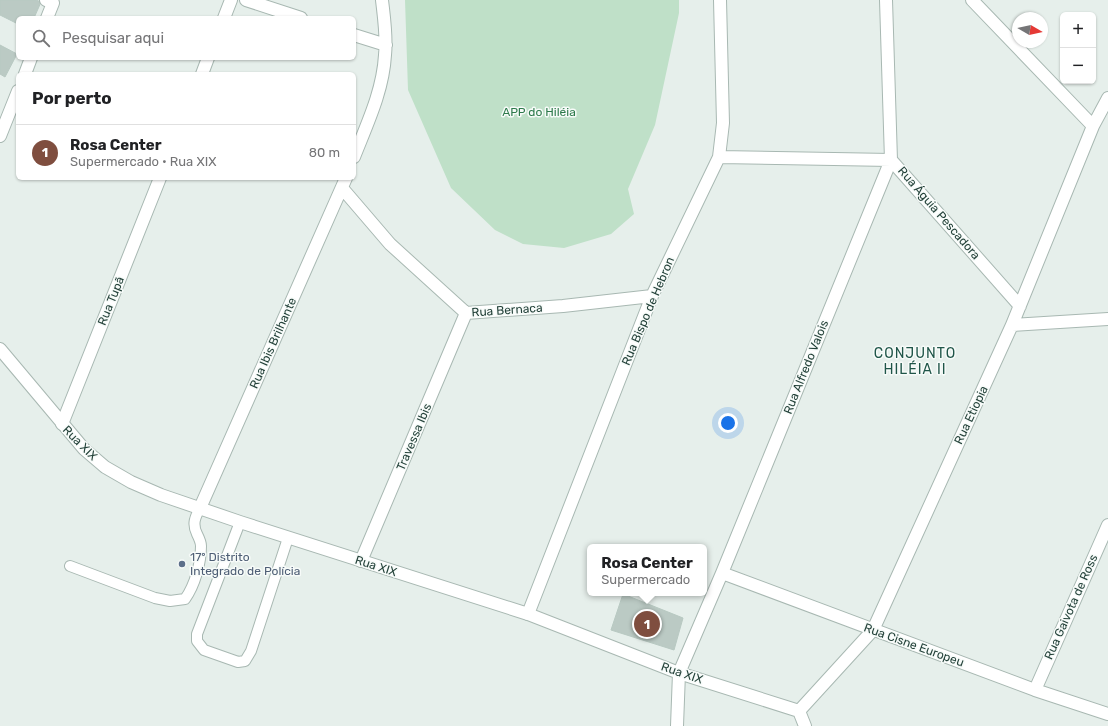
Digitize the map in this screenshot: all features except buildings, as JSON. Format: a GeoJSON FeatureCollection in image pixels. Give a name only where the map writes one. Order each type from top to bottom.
{"type":"FeatureCollection","features":[{"type":"Feature","properties":{"kind":"street"},"geometry":{"type":"LineString","coordinates":[[225,16],[231,0]]}},
{"type":"Feature","properties":{"kind":"street"},"geometry":{"type":"LineString","coordinates":[[246,0],[295,16]]}},
{"type":"Feature","properties":{"kind":"street"},"geometry":{"type":"LineString","coordinates":[[356,152],[375,103],[383,76],[386,46],[382,0]]}},
{"type":"Feature","properties":{"kind":"street","name":"Rua Bispo de Hebron"},"geometry":{"type":"LineString","coordinates":[[528,614],[652,296],[719,157],[723,123],[720,0]]}},
{"type":"Feature","properties":{"kind":"street","name":"Rua Alfredo Valois"},"geometry":{"type":"LineString","coordinates":[[677,726],[679,673],[722,573],[891,160],[886,0]]}},
{"type":"Feature","properties":{"kind":"street"},"geometry":{"type":"LineString","coordinates":[[972,0],[1092,126]]}},
{"type":"Feature","properties":{"kind":"street"},"geometry":{"type":"LineString","coordinates":[[47,16],[51,1]]}},
{"type":"Feature","properties":{"kind":"street"},"geometry":{"type":"LineString","coordinates":[[356,36],[386,46]]}},
{"type":"Feature","properties":{"kind":"street"},"geometry":{"type":"LineString","coordinates":[[26,72],[30,60]]}},
{"type":"Feature","properties":{"kind":"street"},"geometry":{"type":"LineString","coordinates":[[203,72],[207,60]]}},
{"type":"Feature","properties":{"kind":"street"},"geometry":{"type":"LineString","coordinates":[[0,136],[16,96]]}},
{"type":"Feature","properties":{"kind":"street","name":"Rua Etiopia"},"geometry":{"type":"LineString","coordinates":[[798,712],[873,630],[1012,325],[1092,126],[1108,98]]}},
{"type":"Feature","properties":{"kind":"street","name":"Rua Águia Pescadora"},"geometry":{"type":"LineString","coordinates":[[719,157],[891,160],[1020,306]]}},
{"type":"Feature","properties":{"kind":"street","name":"Rua Tupã"},"geometry":{"type":"LineString","coordinates":[[62,424],[159,180]]}},
{"type":"Feature","properties":{"kind":"street","name":"Rua Bernaca"},"geometry":{"type":"LineString","coordinates":[[344,183],[390,244],[466,313],[563,306],[652,296]]}},
{"type":"Feature","properties":{"kind":"street","name":"Rua Ibis Brilhante"},"geometry":{"type":"LineString","coordinates":[[200,508],[344,183]]}},
{"type":"Feature","properties":{"kind":"street","name":"Travessa Ibis"},"geometry":{"type":"LineString","coordinates":[[361,561],[466,313]]}},
{"type":"Feature","properties":{"kind":"street"},"geometry":{"type":"LineString","coordinates":[[1012,325],[1108,319]]}},
{"type":"Feature","properties":{"kind":"street","name":"Rua XIX"},"geometry":{"type":"LineString","coordinates":[[0,349],[84,449],[105,467],[131,482],[161,495],[288,538],[528,614],[679,673],[798,712]]}},
{"type":"Feature","properties":{"kind":"street","name":"Rua Gaivota de Ross"},"geometry":{"type":"LineString","coordinates":[[1035,690],[1108,525]]}},
{"type":"Feature","properties":{"kind":"street","name":"Rua Cisne Europeu"},"geometry":{"type":"LineString","coordinates":[[722,573],[1035,690],[1108,714]]}},
{"type":"Feature","properties":{"kind":"street"},"geometry":{"type":"LineString","coordinates":[[798,712],[805,726]]}},
{"type":"Feature","properties":{"kind":"lane"},"geometry":{"type":"LineString","coordinates":[[70,566],[155,598],[170,601],[185,599],[191,590],[200,559],[201,544],[196,532],[194,518],[200,508]]}},
{"type":"Feature","properties":{"kind":"lane"},"geometry":{"type":"LineString","coordinates":[[240,522],[197,634],[197,641],[204,650],[238,662],[245,661],[251,651],[288,538]]}},
{"type":"Feature","properties":{"kind":"green space","name":"APP do Hiléia"},"geometry":{"type":"Polygon","coordinates":[[[405,0],[679,0],[679,13],[655,125],[628,189],[634,214],[611,234],[564,248],[523,244],[495,230],[451,188],[408,90],[405,0]]]}},
{"type":"Feature","properties":{"kind":"place","name":"17º Distrito Integrado de Polícia"},"geometry":{"type":"Point","coordinates":[182,564]}},
{"type":"Feature","properties":{"kind":"place","name":"Rosa Center"},"geometry":{"type":"Point","coordinates":[647,624]}},
{"type":"Feature","properties":{"kind":"district","name":"CONJUNTO HILÉIA II"},"geometry":{"type":"Point","coordinates":[915,362]}}]}
